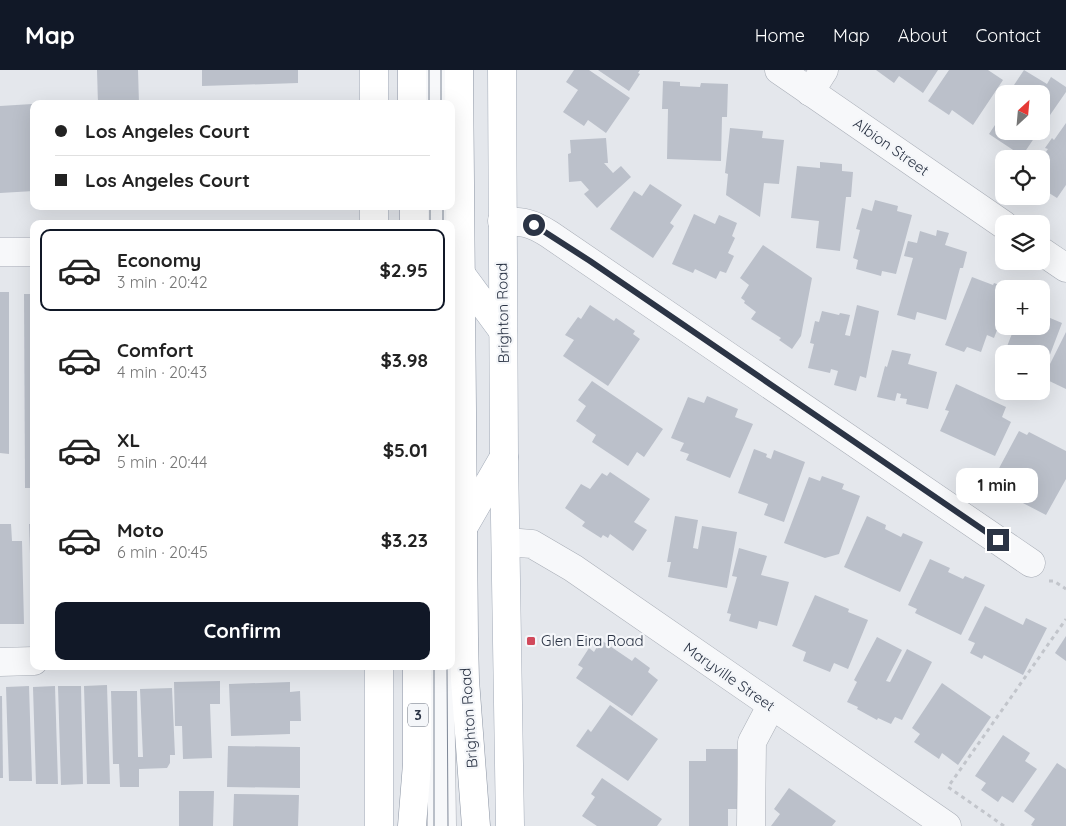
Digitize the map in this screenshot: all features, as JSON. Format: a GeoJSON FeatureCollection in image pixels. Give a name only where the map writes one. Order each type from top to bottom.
{"type":"FeatureCollection","features":[{"type":"Feature","properties":{"kind":"main road"},"geometry":{"type":"LineString","coordinates":[[412,70],[412,100]]}},
{"type":"Feature","properties":{"kind":"main road","name":"Brighton Road"},"geometry":{"type":"LineString","coordinates":[[459,70],[456,134],[456,274],[465,680],[476,826]]}},
{"type":"Feature","properties":{"kind":"main road","name":"Brighton Road"},"geometry":{"type":"LineString","coordinates":[[502,70],[504,457],[510,826]]}},
{"type":"Feature","properties":{"kind":"main road"},"geometry":{"type":"LineString","coordinates":[[456,274],[503,331]]}},
{"type":"Feature","properties":{"kind":"main road"},"geometry":{"type":"LineString","coordinates":[[463,528],[504,457]]}},
{"type":"Feature","properties":{"kind":"main road"},"geometry":{"type":"LineString","coordinates":[[378,670],[378,826]]}},
{"type":"Feature","properties":{"kind":"main road","name":"3"},"geometry":{"type":"LineString","coordinates":[[412,826],[417,764],[417,670]]}},
{"type":"Feature","properties":{"kind":"street"},"geometry":{"type":"LineString","coordinates":[[436,70],[436,100]]}},
{"type":"Feature","properties":{"kind":"street","name":"Albion Street"},"geometry":{"type":"LineString","coordinates":[[779,70],[817,81],[995,218]]}},
{"type":"Feature","properties":{"kind":"street"},"geometry":{"type":"LineString","coordinates":[[502,221],[523,222],[534,225],[549,234],[1031,563]]}},
{"type":"Feature","properties":{"kind":"street"},"geometry":{"type":"LineString","coordinates":[[0,252],[30,252]]}},
{"type":"Feature","properties":{"kind":"street"},"geometry":{"type":"LineString","coordinates":[[1050,257],[1066,268]]}},
{"type":"Feature","properties":{"kind":"street","name":"Maryville Street"},"geometry":{"type":"LineString","coordinates":[[506,542],[532,544],[573,568],[947,826]]}},
{"type":"Feature","properties":{"kind":"street"},"geometry":{"type":"LineString","coordinates":[[0,662],[30,661]]}},
{"type":"Feature","properties":{"kind":"street"},"geometry":{"type":"LineString","coordinates":[[440,670],[442,826]]}},
{"type":"Feature","properties":{"kind":"street"},"geometry":{"type":"LineString","coordinates":[[751,826],[752,742],[771,706]]}},
{"type":"Feature","properties":{"kind":"path"},"geometry":{"type":"LineString","coordinates":[[1004,826],[948,787],[1066,619]]}},
{"type":"Feature","properties":{"kind":"building"},"geometry":{"type":"Polygon","coordinates":[[[97,70],[138,70],[139,100],[98,100],[97,70]]]}},
{"type":"Feature","properties":{"kind":"building"},"geometry":{"type":"Polygon","coordinates":[[[202,70],[298,70],[298,83],[202,86],[202,70]]]}},
{"type":"Feature","properties":{"kind":"building"},"geometry":{"type":"Polygon","coordinates":[[[574,70],[589,70],[630,98],[606,133],[588,120],[584,126],[563,112],[578,90],[566,82],[574,70]]]}},
{"type":"Feature","properties":{"kind":"building"},"geometry":{"type":"Polygon","coordinates":[[[598,70],[640,70],[638,73],[640,74],[629,91],[598,70]]]}},
{"type":"Feature","properties":{"kind":"building"},"geometry":{"type":"Polygon","coordinates":[[[876,70],[938,70],[923,93],[899,76],[894,83],[876,70]]]}},
{"type":"Feature","properties":{"kind":"building"},"geometry":{"type":"Polygon","coordinates":[[[949,70],[988,70],[1003,80],[1000,85],[995,85],[995,92],[973,125],[952,110],[949,115],[928,101],[949,70]]]}},
{"type":"Feature","properties":{"kind":"building"},"geometry":{"type":"Polygon","coordinates":[[[1024,70],[1047,84],[1051,77],[1066,87],[1066,92],[1050,115],[1050,85],[1014,85],[1024,70]]]}},
{"type":"Feature","properties":{"kind":"building"},"geometry":{"type":"Polygon","coordinates":[[[663,81],[680,82],[680,86],[700,87],[701,83],[728,84],[727,117],[722,117],[721,161],[667,159],[668,109],[662,109],[663,81]]]}},
{"type":"Feature","properties":{"kind":"building"},"geometry":{"type":"Polygon","coordinates":[[[30,104],[30,191],[0,193],[0,106],[30,104]]]}},
{"type":"Feature","properties":{"kind":"building"},"geometry":{"type":"Polygon","coordinates":[[[1066,123],[1066,185],[1057,198],[1050,194],[1050,150],[1045,148],[1052,138],[1054,140],[1066,123]]]}},
{"type":"Feature","properties":{"kind":"building"},"geometry":{"type":"Polygon","coordinates":[[[995,125],[995,138],[989,134],[995,125]]]}},
{"type":"Feature","properties":{"kind":"building"},"geometry":{"type":"Polygon","coordinates":[[[730,128],[763,131],[762,138],[784,140],[779,184],[764,183],[760,217],[726,195],[728,174],[725,173],[730,128]]]}},
{"type":"Feature","properties":{"kind":"building"},"geometry":{"type":"Polygon","coordinates":[[[606,138],[608,163],[604,163],[613,173],[621,166],[631,177],[597,208],[584,194],[589,190],[581,181],[569,182],[568,154],[571,153],[570,140],[606,138]]]}},
{"type":"Feature","properties":{"kind":"building"},"geometry":{"type":"Polygon","coordinates":[[[998,140],[1033,140],[1026,150],[1013,150],[998,140]]]}},
{"type":"Feature","properties":{"kind":"building"},"geometry":{"type":"Polygon","coordinates":[[[820,162],[842,164],[842,171],[853,172],[851,197],[846,197],[840,251],[816,248],[819,221],[791,218],[797,166],[820,168],[820,162]]]}},
{"type":"Feature","properties":{"kind":"building"},"geometry":{"type":"Polygon","coordinates":[[[650,184],[682,205],[670,223],[674,226],[653,258],[610,229],[634,191],[642,196],[650,184]]]}},
{"type":"Feature","properties":{"kind":"building"},"geometry":{"type":"Polygon","coordinates":[[[875,200],[898,206],[897,211],[912,215],[896,274],[882,271],[881,276],[856,269],[858,260],[853,258],[860,230],[856,229],[862,208],[872,211],[875,200]]]}},
{"type":"Feature","properties":{"kind":"building"},"geometry":{"type":"Polygon","coordinates":[[[694,214],[715,224],[719,215],[737,223],[732,236],[735,238],[728,253],[734,256],[726,273],[720,271],[716,279],[695,269],[693,273],[672,264],[694,214]]]}},
{"type":"Feature","properties":{"kind":"building"},"geometry":{"type":"Polygon","coordinates":[[[937,230],[949,233],[945,245],[967,252],[963,268],[960,268],[946,320],[917,312],[915,320],[897,315],[913,258],[904,256],[908,241],[917,243],[920,231],[936,236],[937,230]]]}},
{"type":"Feature","properties":{"kind":"building"},"geometry":{"type":"Polygon","coordinates":[[[763,245],[812,278],[801,336],[792,349],[779,340],[781,338],[751,319],[756,312],[744,303],[745,301],[741,298],[749,285],[740,278],[763,245]]]}},
{"type":"Feature","properties":{"kind":"building"},"geometry":{"type":"Polygon","coordinates":[[[972,277],[993,285],[995,283],[994,338],[987,335],[981,352],[967,347],[964,352],[945,345],[972,277]]]}},
{"type":"Feature","properties":{"kind":"building"},"geometry":{"type":"Polygon","coordinates":[[[0,292],[9,292],[9,454],[0,453],[0,292]]]}},
{"type":"Feature","properties":{"kind":"building"},"geometry":{"type":"Polygon","coordinates":[[[24,294],[30,294],[30,488],[25,488],[24,294]]]}},
{"type":"Feature","properties":{"kind":"building"},"geometry":{"type":"Polygon","coordinates":[[[590,305],[614,321],[616,318],[635,331],[633,334],[640,339],[608,386],[563,356],[574,340],[565,335],[578,317],[581,319],[590,305]]]}},
{"type":"Feature","properties":{"kind":"building"},"geometry":{"type":"Polygon","coordinates":[[[857,305],[879,311],[866,378],[860,376],[856,391],[834,385],[838,371],[831,369],[830,373],[808,368],[814,344],[810,343],[815,321],[819,322],[822,311],[839,315],[840,313],[850,315],[845,335],[850,336],[857,305]]]}},
{"type":"Feature","properties":{"kind":"building"},"geometry":{"type":"Polygon","coordinates":[[[1050,318],[1062,323],[1050,355],[1050,345],[1008,345],[1011,335],[1050,335],[1050,318]]]}},
{"type":"Feature","properties":{"kind":"building"},"geometry":{"type":"Polygon","coordinates":[[[1066,332],[1066,389],[1050,381],[1050,364],[1066,332]]]}},
{"type":"Feature","properties":{"kind":"building"},"geometry":{"type":"Polygon","coordinates":[[[892,350],[911,354],[908,364],[937,372],[928,409],[906,404],[907,399],[900,398],[901,394],[897,393],[895,401],[877,397],[885,366],[887,367],[892,350]]]}},
{"type":"Feature","properties":{"kind":"building"},"geometry":{"type":"Polygon","coordinates":[[[592,381],[663,429],[644,457],[637,452],[628,466],[592,442],[596,435],[576,421],[586,406],[578,400],[592,381]]]}},
{"type":"Feature","properties":{"kind":"building"},"geometry":{"type":"Polygon","coordinates":[[[956,384],[1006,407],[1002,417],[1011,422],[995,456],[940,431],[949,411],[945,410],[956,384]]]}},
{"type":"Feature","properties":{"kind":"building"},"geometry":{"type":"Polygon","coordinates":[[[707,396],[738,409],[735,417],[753,424],[730,478],[686,460],[689,454],[680,451],[684,443],[671,438],[688,397],[704,403],[707,396]]]}},
{"type":"Feature","properties":{"kind":"building"},"geometry":{"type":"Polygon","coordinates":[[[1019,431],[1027,435],[1029,432],[1066,451],[1066,479],[1046,515],[1021,502],[1024,498],[1001,485],[1004,480],[1000,478],[1001,475],[997,472],[1019,431]]]}},
{"type":"Feature","properties":{"kind":"building"},"geometry":{"type":"Polygon","coordinates":[[[754,449],[767,454],[766,457],[771,459],[774,450],[805,462],[784,522],[764,515],[768,504],[738,493],[754,449]]]}},
{"type":"Feature","properties":{"kind":"building"},"geometry":{"type":"Polygon","coordinates":[[[610,472],[650,499],[634,522],[647,530],[633,551],[610,534],[608,538],[603,535],[601,538],[582,526],[585,522],[565,508],[581,484],[590,489],[602,473],[607,476],[610,472]]]}},
{"type":"Feature","properties":{"kind":"building"},"geometry":{"type":"Polygon","coordinates":[[[822,476],[844,484],[842,489],[860,496],[839,554],[825,558],[784,543],[809,477],[820,481],[822,476]]]}},
{"type":"Feature","properties":{"kind":"building"},"geometry":{"type":"Polygon","coordinates":[[[675,516],[698,520],[693,548],[698,549],[702,526],[737,532],[727,588],[668,577],[671,562],[667,562],[675,516]]]}},
{"type":"Feature","properties":{"kind":"building"},"geometry":{"type":"Polygon","coordinates":[[[867,516],[886,525],[885,529],[901,537],[903,533],[923,542],[900,592],[844,567],[867,516]]]}},
{"type":"Feature","properties":{"kind":"building"},"geometry":{"type":"Polygon","coordinates":[[[0,524],[11,524],[12,541],[22,541],[24,624],[0,624],[0,524]]]}},
{"type":"Feature","properties":{"kind":"building"},"geometry":{"type":"Polygon","coordinates":[[[739,548],[767,556],[761,575],[789,582],[777,626],[759,621],[757,629],[729,621],[731,614],[727,613],[737,577],[732,576],[739,548]]]}},
{"type":"Feature","properties":{"kind":"building"},"geometry":{"type":"Polygon","coordinates":[[[930,559],[950,568],[948,572],[963,579],[965,576],[985,585],[961,635],[915,613],[917,609],[908,605],[930,559]]]}},
{"type":"Feature","properties":{"kind":"building"},"geometry":{"type":"Polygon","coordinates":[[[815,595],[849,609],[848,612],[868,620],[848,669],[834,663],[830,672],[803,661],[806,652],[792,646],[815,595]]]}},
{"type":"Feature","properties":{"kind":"building"},"geometry":{"type":"Polygon","coordinates":[[[985,606],[1023,625],[1026,618],[1047,628],[1023,675],[984,655],[982,659],[970,653],[975,643],[968,640],[985,606]]]}},
{"type":"Feature","properties":{"kind":"building"},"geometry":{"type":"Polygon","coordinates":[[[1066,636],[1066,661],[1055,653],[1066,636]]]}},
{"type":"Feature","properties":{"kind":"building"},"geometry":{"type":"Polygon","coordinates":[[[877,637],[902,650],[886,681],[890,682],[907,649],[932,662],[902,720],[895,717],[891,724],[878,718],[877,720],[847,702],[857,682],[854,680],[877,637]]]}},
{"type":"Feature","properties":{"kind":"building"},"geometry":{"type":"Polygon","coordinates":[[[601,640],[632,661],[635,657],[650,668],[648,672],[658,680],[632,716],[576,678],[583,668],[578,665],[589,648],[594,652],[601,640]]]}},
{"type":"Feature","properties":{"kind":"building"},"geometry":{"type":"Polygon","coordinates":[[[220,681],[220,704],[210,704],[212,758],[183,759],[182,726],[175,726],[174,682],[220,681]]]}},
{"type":"Feature","properties":{"kind":"building"},"geometry":{"type":"Polygon","coordinates":[[[290,682],[290,692],[300,691],[301,721],[290,721],[290,734],[231,736],[229,684],[290,682]]]}},
{"type":"Feature","properties":{"kind":"building"},"geometry":{"type":"Polygon","coordinates":[[[942,683],[991,717],[958,765],[942,753],[939,759],[914,742],[920,734],[912,728],[942,683]]]}},
{"type":"Feature","properties":{"kind":"building"},"geometry":{"type":"Polygon","coordinates":[[[107,685],[110,784],[87,784],[84,686],[107,685]]]}},
{"type":"Feature","properties":{"kind":"building"},"geometry":{"type":"Polygon","coordinates":[[[29,686],[32,781],[9,781],[6,687],[29,686]]]}},
{"type":"Feature","properties":{"kind":"building"},"geometry":{"type":"Polygon","coordinates":[[[55,686],[58,784],[36,784],[33,687],[55,686]]]}},
{"type":"Feature","properties":{"kind":"building"},"geometry":{"type":"Polygon","coordinates":[[[58,686],[81,686],[83,784],[61,785],[58,686]]]}},
{"type":"Feature","properties":{"kind":"building"},"geometry":{"type":"Polygon","coordinates":[[[172,688],[175,755],[170,755],[170,763],[167,768],[139,769],[139,787],[120,787],[119,764],[113,764],[111,691],[137,691],[138,757],[143,757],[140,689],[172,688]]]}},
{"type":"Feature","properties":{"kind":"building"},"geometry":{"type":"Polygon","coordinates":[[[0,696],[2,696],[3,778],[0,778],[0,696]]]}},
{"type":"Feature","properties":{"kind":"building"},"geometry":{"type":"Polygon","coordinates":[[[610,705],[658,739],[628,781],[576,746],[588,729],[591,732],[610,705]]]}},
{"type":"Feature","properties":{"kind":"building"},"geometry":{"type":"Polygon","coordinates":[[[1003,735],[1030,753],[1025,761],[1037,769],[1013,803],[1002,796],[998,802],[981,790],[986,783],[975,776],[1003,735]]]}},
{"type":"Feature","properties":{"kind":"building"},"geometry":{"type":"Polygon","coordinates":[[[228,746],[300,747],[300,788],[227,787],[228,746]]]}},
{"type":"Feature","properties":{"kind":"building"},"geometry":{"type":"Polygon","coordinates":[[[706,749],[737,749],[737,809],[728,809],[728,826],[689,826],[689,761],[706,761],[706,749]]]}},
{"type":"Feature","properties":{"kind":"building"},"geometry":{"type":"Polygon","coordinates":[[[1057,763],[1066,769],[1066,826],[1033,826],[1031,825],[1035,819],[1024,811],[1057,763]]]}},
{"type":"Feature","properties":{"kind":"building"},"geometry":{"type":"Polygon","coordinates":[[[602,778],[662,819],[657,826],[597,826],[582,816],[595,797],[591,794],[602,778]]]}},
{"type":"Feature","properties":{"kind":"building"},"geometry":{"type":"Polygon","coordinates":[[[789,788],[836,821],[832,826],[771,826],[780,814],[774,809],[789,788]]]}},
{"type":"Feature","properties":{"kind":"building"},"geometry":{"type":"Polygon","coordinates":[[[179,791],[214,791],[213,826],[179,826],[179,791]]]}},
{"type":"Feature","properties":{"kind":"building"},"geometry":{"type":"Polygon","coordinates":[[[234,794],[299,795],[298,826],[233,826],[234,794]]]}},
{"type":"Feature","properties":{"kind":"tram line"},"geometry":{"type":"LineString","coordinates":[[429,70],[429,100]]}},
{"type":"Feature","properties":{"kind":"tram line"},"geometry":{"type":"LineString","coordinates":[[441,70],[441,100]]}},
{"type":"Feature","properties":{"kind":"tram line"},"geometry":{"type":"LineString","coordinates":[[430,210],[430,220]]}},
{"type":"Feature","properties":{"kind":"tram line"},"geometry":{"type":"LineString","coordinates":[[443,210],[443,220]]}},
{"type":"Feature","properties":{"kind":"tram line"},"geometry":{"type":"LineString","coordinates":[[434,670],[434,826]]}},
{"type":"Feature","properties":{"kind":"tram line"},"geometry":{"type":"LineString","coordinates":[[447,670],[448,826]]}},
{"type":"Feature","properties":{"kind":"place","name":"Glen Eira Road"},"geometry":{"type":"Point","coordinates":[531,641]}},
{"type":"Feature","properties":{"kind":"route"},"geometry":{"type":"LineString","coordinates":[[534,225],[590,261],[998,540]]}}]}
